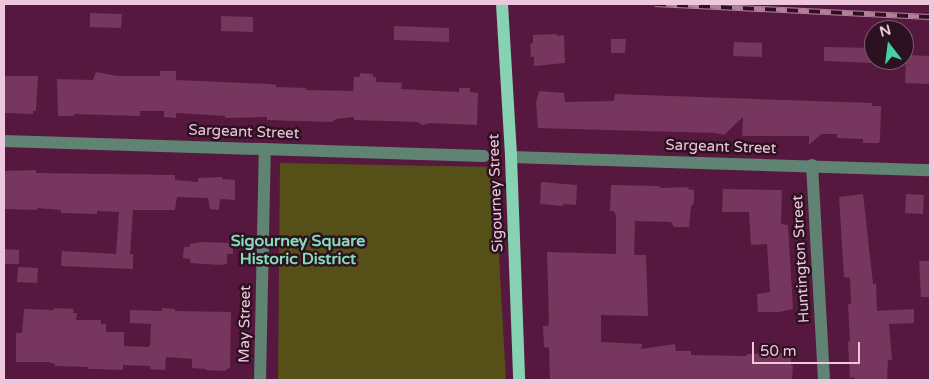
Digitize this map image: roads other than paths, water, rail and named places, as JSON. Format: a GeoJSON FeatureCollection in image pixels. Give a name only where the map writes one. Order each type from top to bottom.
{"type":"FeatureCollection","features":[{"type":"Feature","properties":{"kind":"main road","name":"Sigourney Street"},"geometry":{"type":"LineString","coordinates":[[502,4],[511,157],[519,380]]}},
{"type":"Feature","properties":{"kind":"street","name":"Sargeant Street"},"geometry":{"type":"LineString","coordinates":[[4,141],[484,156]]}},
{"type":"Feature","properties":{"kind":"street","name":"May Street"},"geometry":{"type":"LineString","coordinates":[[260,380],[265,149]]}},
{"type":"Feature","properties":{"kind":"street","name":"Sargeant Street"},"geometry":{"type":"LineString","coordinates":[[511,157],[930,170]]}},
{"type":"Feature","properties":{"kind":"street","name":"Huntington Street"},"geometry":{"type":"LineString","coordinates":[[812,165],[824,380]]}},
{"type":"Feature","properties":{"kind":"railway"},"geometry":{"type":"LineString","coordinates":[[655,4],[930,17]]}},
{"type":"Feature","properties":{"kind":"district","name":"Sigourney Square Historic District"},"geometry":{"type":"Point","coordinates":[298,250]}}]}
